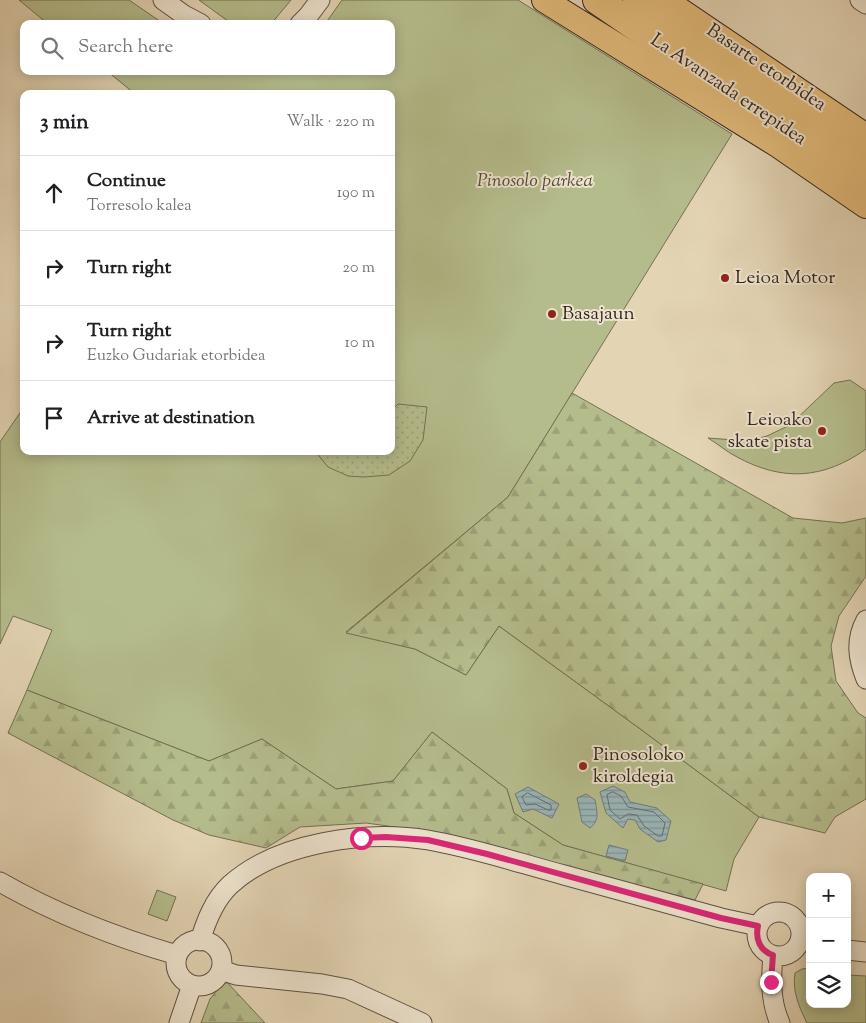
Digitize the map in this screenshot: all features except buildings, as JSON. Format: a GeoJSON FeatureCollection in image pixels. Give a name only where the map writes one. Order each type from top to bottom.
{"type":"FeatureCollection","features":[{"type":"Feature","properties":{"kind":"highway","name":"La Avanzada errepidea"},"geometry":{"type":"LineString","coordinates":[[597,0],[864,182]]}},
{"type":"Feature","properties":{"kind":"highway","name":"La Avanzada errepidea"},"geometry":{"type":"LineString","coordinates":[[637,0],[864,182]]}},
{"type":"Feature","properties":{"kind":"main road"},"geometry":{"type":"LineString","coordinates":[[544,0],[779,146],[864,182]]}},
{"type":"Feature","properties":{"kind":"main road","name":"Basarte etorbidea"},"geometry":{"type":"LineString","coordinates":[[665,0],[738,47],[866,136]]}},
{"type":"Feature","properties":{"kind":"street"},"geometry":{"type":"LineString","coordinates":[[163,0],[193,20]]}},
{"type":"Feature","properties":{"kind":"street"},"geometry":{"type":"LineString","coordinates":[[304,20],[320,0]]}},
{"type":"Feature","properties":{"kind":"street"},"geometry":{"type":"LineString","coordinates":[[860,0],[866,4]]}},
{"type":"Feature","properties":{"kind":"street"},"geometry":{"type":"LineString","coordinates":[[866,620],[858,644],[858,659],[866,679]]}},
{"type":"Feature","properties":{"kind":"street"},"geometry":{"type":"LineString","coordinates":[[200,941],[204,927],[216,902],[234,882],[259,866],[300,848],[353,838],[386,837],[428,840],[487,854],[721,918],[758,926]]}},
{"type":"Feature","properties":{"kind":"street"},"geometry":{"type":"LineString","coordinates":[[0,882],[60,914],[119,938],[177,955]]}},
{"type":"Feature","properties":{"kind":"street"},"geometry":{"type":"LineString","coordinates":[[778,911],[786,912],[798,920],[806,936],[791,953],[784,956],[773,955],[763,950],[759,944],[757,936],[758,926],[765,916],[771,913],[778,911]]}},
{"type":"Feature","properties":{"kind":"street"},"geometry":{"type":"LineString","coordinates":[[200,941],[210,944],[216,949],[220,956],[221,970],[218,976],[206,985],[192,985],[186,982],[177,971],[177,955],[187,944],[200,941]]}},
{"type":"Feature","properties":{"kind":"street"},"geometry":{"type":"LineString","coordinates":[[851,950],[866,952]]}},
{"type":"Feature","properties":{"kind":"street"},"geometry":{"type":"LineString","coordinates":[[773,955],[771,982],[775,1013],[780,1023]]}},
{"type":"Feature","properties":{"kind":"street"},"geometry":{"type":"LineString","coordinates":[[221,970],[236,975],[348,989],[422,1023]]}},
{"type":"Feature","properties":{"kind":"street"},"geometry":{"type":"LineString","coordinates":[[179,1023],[192,985]]}},
{"type":"Feature","properties":{"kind":"green space"},"geometry":{"type":"Polygon","coordinates":[[[19,0],[129,0],[158,20],[43,20],[19,0]]]}},
{"type":"Feature","properties":{"kind":"green space"},"geometry":{"type":"Polygon","coordinates":[[[199,0],[291,0],[274,20],[226,20],[199,0]]]}},
{"type":"Feature","properties":{"kind":"green space","name":"Pinosolo parkea"},"geometry":{"type":"Polygon","coordinates":[[[342,0],[518,0],[732,134],[508,497],[346,632],[415,649],[466,675],[499,626],[759,817],[734,859],[726,891],[563,845],[514,813],[507,789],[432,732],[393,781],[336,789],[262,739],[209,761],[27,690],[52,630],[13,616],[0,644],[0,442],[20,413],[20,455],[395,455],[395,90],[130,90],[112,75],[395,75],[395,20],[328,20],[342,0]]]}},
{"type":"Feature","properties":{"kind":"green space","name":"Leioako skate pista"},"geometry":{"type":"Polygon","coordinates":[[[850,380],[866,391],[866,449],[835,466],[803,474],[771,471],[737,457],[708,438],[748,441],[767,436],[790,425],[834,383],[850,380]]]}},
{"type":"Feature","properties":{"kind":"green space"},"geometry":{"type":"Polygon","coordinates":[[[572,393],[793,518],[842,523],[866,518],[866,576],[839,616],[831,646],[836,681],[858,713],[866,718],[866,799],[835,817],[825,833],[759,817],[499,626],[466,675],[415,649],[346,633],[508,497],[572,393]]]}},
{"type":"Feature","properties":{"kind":"green space"},"geometry":{"type":"Polygon","coordinates":[[[398,404],[427,407],[423,440],[410,461],[389,475],[348,476],[328,467],[318,455],[395,455],[395,407],[398,404]]]}},
{"type":"Feature","properties":{"kind":"green space"},"geometry":{"type":"Polygon","coordinates":[[[27,690],[209,761],[262,739],[336,789],[393,781],[432,732],[507,789],[514,813],[563,845],[703,884],[695,900],[424,831],[366,823],[300,827],[266,848],[209,835],[173,820],[8,733],[27,690]]]}},
{"type":"Feature","properties":{"kind":"green space"},"geometry":{"type":"Polygon","coordinates":[[[157,890],[176,897],[167,921],[148,914],[157,890]]]}},
{"type":"Feature","properties":{"kind":"green space"},"geometry":{"type":"Polygon","coordinates":[[[806,968],[806,1008],[851,1008],[851,975],[866,976],[866,1023],[807,1023],[801,1011],[794,986],[795,973],[806,968]]]}},
{"type":"Feature","properties":{"kind":"green space"},"geometry":{"type":"Polygon","coordinates":[[[225,980],[265,1023],[201,1023],[210,999],[225,980]]]}},
{"type":"Feature","properties":{"kind":"water"},"geometry":{"type":"Polygon","coordinates":[[[613,786],[625,792],[630,802],[657,808],[671,821],[666,840],[658,842],[640,829],[635,820],[628,819],[623,828],[606,813],[600,792],[613,786]]]}},
{"type":"Feature","properties":{"kind":"water"},"geometry":{"type":"Polygon","coordinates":[[[528,787],[559,804],[552,818],[533,809],[523,812],[515,794],[528,787]]]}},
{"type":"Feature","properties":{"kind":"water"},"geometry":{"type":"Polygon","coordinates":[[[586,794],[595,800],[597,812],[597,819],[590,828],[582,822],[577,798],[586,794]]]}},
{"type":"Feature","properties":{"kind":"water"},"geometry":{"type":"Polygon","coordinates":[[[609,845],[628,850],[625,861],[606,856],[609,845]]]}},
{"type":"Feature","properties":{"kind":"place","name":"Leioa Motor"},"geometry":{"type":"Point","coordinates":[725,278]}},
{"type":"Feature","properties":{"kind":"place","name":"Basajaun"},"geometry":{"type":"Point","coordinates":[552,314]}},
{"type":"Feature","properties":{"kind":"place","name":"Leioako skate pista"},"geometry":{"type":"Point","coordinates":[822,431]}},
{"type":"Feature","properties":{"kind":"place","name":"Pinosoloko kiroldegia"},"geometry":{"type":"Point","coordinates":[583,766]}},
{"type":"Feature","properties":{"kind":"route"},"geometry":{"type":"LineString","coordinates":[[361,838],[386,837],[428,840],[487,854],[721,918],[758,926],[757,936],[759,944],[763,950],[773,955],[771,982]]}}]}
